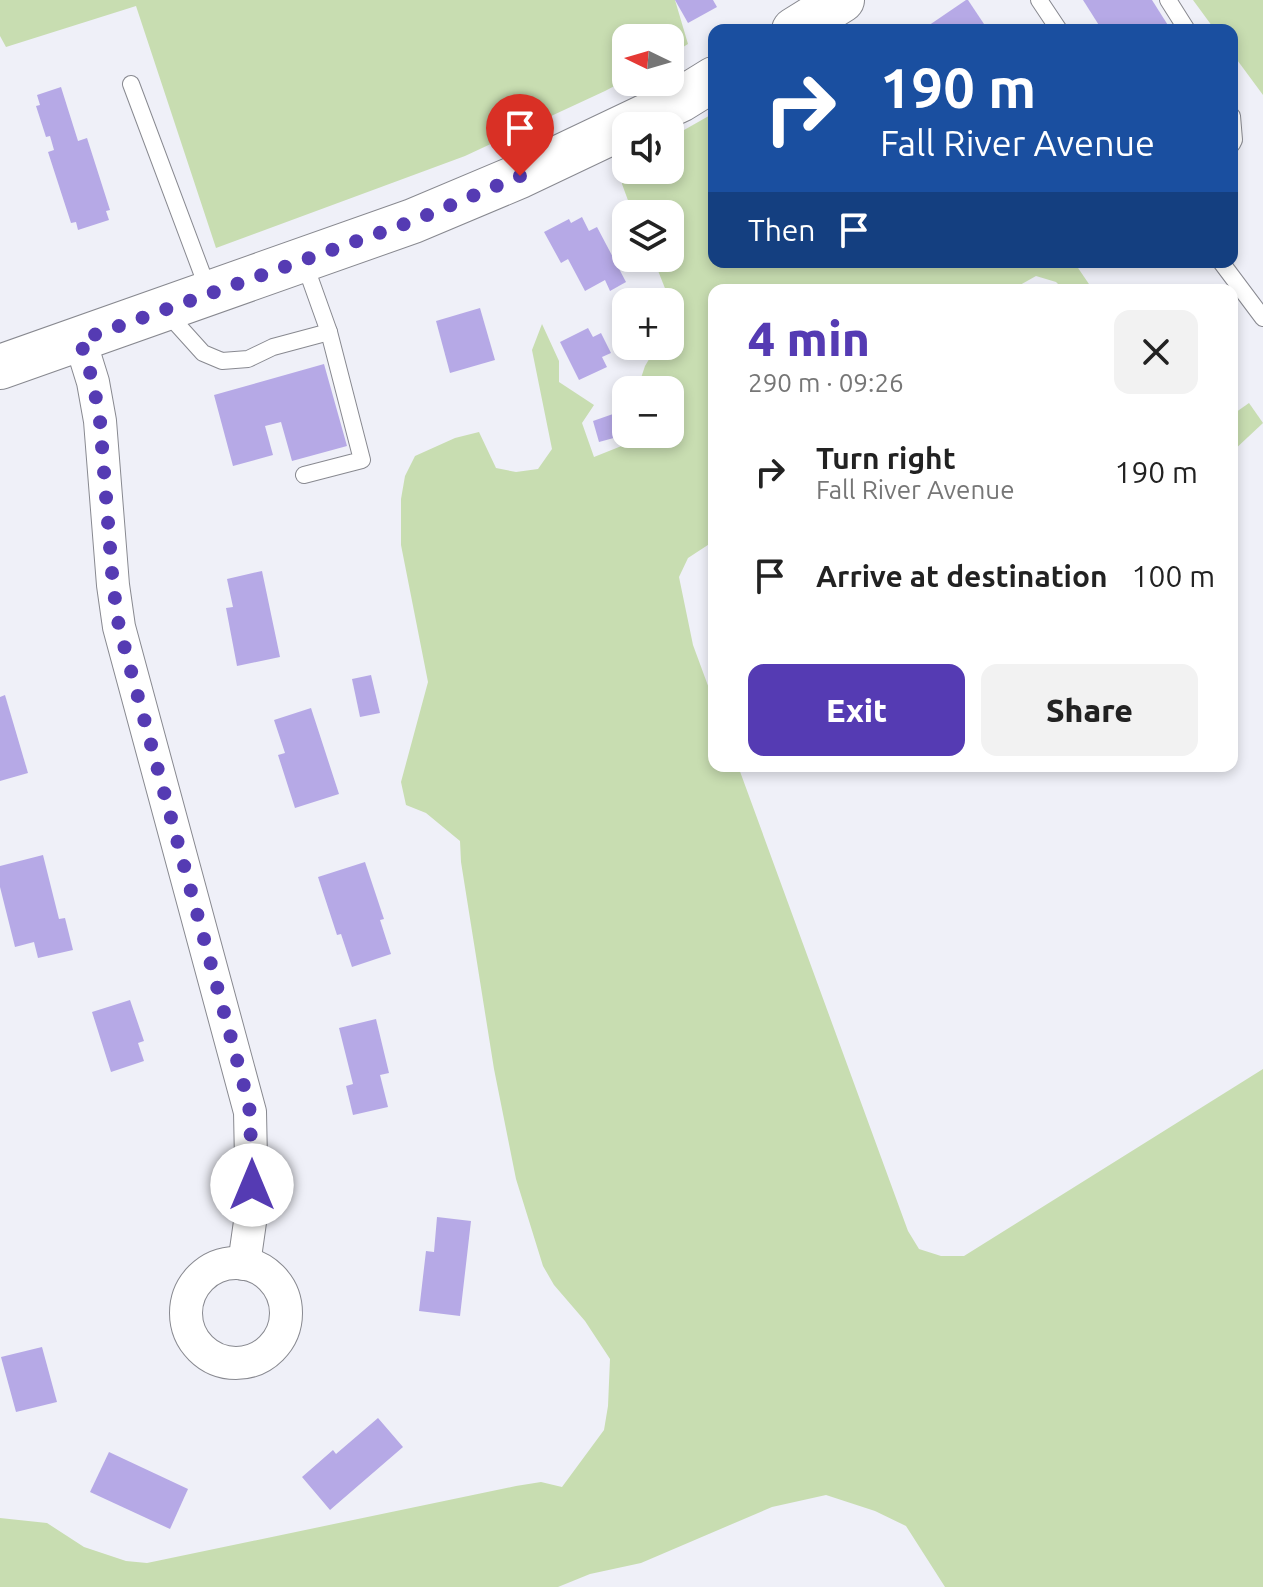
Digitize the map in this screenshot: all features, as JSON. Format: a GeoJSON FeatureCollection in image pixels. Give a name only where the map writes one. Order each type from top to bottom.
{"type":"FeatureCollection","features":[{"type":"Feature","properties":{"kind":"main road"},"geometry":{"type":"LineString","coordinates":[[804,24],[842,0]]}},
{"type":"Feature","properties":{"kind":"main road"},"geometry":{"type":"LineString","coordinates":[[0,367],[413,221],[520,176],[680,100],[708,83]]}},
{"type":"Feature","properties":{"kind":"street"},"geometry":{"type":"LineString","coordinates":[[80,340],[93,382],[100,421],[119,627],[250,1112],[252,1208],[244,1264]]}},
{"type":"Feature","properties":{"kind":"lane"},"geometry":{"type":"LineString","coordinates":[[1039,0],[1055,24]]}},
{"type":"Feature","properties":{"kind":"lane"},"geometry":{"type":"LineString","coordinates":[[1168,0],[1183,24]]}},
{"type":"Feature","properties":{"kind":"lane"},"geometry":{"type":"LineString","coordinates":[[131,84],[210,294]]}},
{"type":"Feature","properties":{"kind":"lane"},"geometry":{"type":"LineString","coordinates":[[303,261],[329,332],[362,460],[304,475]]}},
{"type":"Feature","properties":{"kind":"lane"},"geometry":{"type":"LineString","coordinates":[[1238,285],[1263,318]]}},
{"type":"Feature","properties":{"kind":"lane"},"geometry":{"type":"LineString","coordinates":[[165,310],[203,353],[222,361],[248,359],[273,347],[329,332]]}},
{"type":"Feature","properties":{"kind":"green space"},"geometry":{"type":"Polygon","coordinates":[[[0,0],[675,0],[682,24],[612,24],[612,87],[465,156],[216,248],[136,6],[6,47],[0,36],[0,0]]]}},
{"type":"Feature","properties":{"kind":"green space"},"geometry":{"type":"Polygon","coordinates":[[[1193,0],[1263,0],[1263,95],[1238,61],[1238,24],[1211,24],[1193,0]]]}},
{"type":"Feature","properties":{"kind":"green space"},"geometry":{"type":"Polygon","coordinates":[[[708,116],[708,268],[1078,268],[1089,284],[1058,284],[1036,276],[1022,284],[708,284],[708,545],[688,558],[679,577],[693,645],[708,686],[708,772],[740,772],[908,1231],[919,1249],[941,1256],[964,1256],[1263,1069],[1263,1587],[945,1587],[906,1526],[875,1511],[826,1495],[772,1507],[641,1563],[590,1574],[558,1587],[0,1587],[0,1518],[47,1523],[84,1547],[126,1561],[147,1563],[516,1486],[541,1482],[562,1487],[604,1430],[610,1359],[543,1266],[516,1179],[494,1069],[460,841],[426,813],[406,805],[401,782],[428,682],[401,545],[401,499],[405,476],[415,456],[455,438],[479,432],[496,468],[516,472],[538,469],[552,449],[532,350],[542,324],[559,361],[559,382],[594,405],[582,423],[594,457],[616,448],[684,448],[684,376],[642,376],[649,360],[684,360],[684,288],[665,288],[659,272],[684,272],[684,200],[628,200],[622,184],[684,184],[684,130],[708,116]]]}},
{"type":"Feature","properties":{"kind":"green space"},"geometry":{"type":"Polygon","coordinates":[[[1249,403],[1263,423],[1238,446],[1238,411],[1249,403]]]}},
{"type":"Feature","properties":{"kind":"building"},"geometry":{"type":"Polygon","coordinates":[[[675,0],[713,0],[717,7],[688,23],[675,0]]]}},
{"type":"Feature","properties":{"kind":"building"},"geometry":{"type":"Polygon","coordinates":[[[966,0],[984,24],[931,24],[966,0]]]}},
{"type":"Feature","properties":{"kind":"building"},"geometry":{"type":"Polygon","coordinates":[[[1083,0],[1152,0],[1167,24],[1098,24],[1083,0]]]}},
{"type":"Feature","properties":{"kind":"building"},"geometry":{"type":"Polygon","coordinates":[[[61,87],[78,141],[87,138],[110,210],[106,211],[109,220],[78,230],[76,222],[71,223],[48,152],[54,150],[50,136],[46,137],[36,106],[40,105],[37,95],[61,87]]]}},
{"type":"Feature","properties":{"kind":"building"},"geometry":{"type":"Polygon","coordinates":[[[582,217],[589,231],[597,227],[612,255],[612,272],[621,272],[626,282],[610,291],[605,280],[585,291],[568,259],[561,263],[544,232],[569,219],[571,223],[582,217]]]}},
{"type":"Feature","properties":{"kind":"building"},"geometry":{"type":"Polygon","coordinates":[[[480,308],[495,360],[450,373],[436,321],[480,308]]]}},
{"type":"Feature","properties":{"kind":"building"},"geometry":{"type":"Polygon","coordinates":[[[588,328],[593,337],[601,333],[611,353],[602,357],[607,367],[579,380],[560,342],[588,328]]]}},
{"type":"Feature","properties":{"kind":"building"},"geometry":{"type":"Polygon","coordinates":[[[324,364],[347,446],[292,461],[281,422],[265,426],[273,455],[233,466],[214,395],[324,364]]]}},
{"type":"Feature","properties":{"kind":"building"},"geometry":{"type":"Polygon","coordinates":[[[612,414],[612,438],[599,442],[593,421],[612,414]]]}},
{"type":"Feature","properties":{"kind":"building"},"geometry":{"type":"Polygon","coordinates":[[[262,571],[280,657],[237,666],[226,608],[233,607],[227,579],[262,571]]]}},
{"type":"Feature","properties":{"kind":"building"},"geometry":{"type":"Polygon","coordinates":[[[371,675],[380,713],[360,717],[352,679],[371,675]]]}},
{"type":"Feature","properties":{"kind":"building"},"geometry":{"type":"Polygon","coordinates":[[[5,695],[28,773],[0,781],[0,697],[5,695]]]}},
{"type":"Feature","properties":{"kind":"building"},"geometry":{"type":"Polygon","coordinates":[[[311,708],[339,794],[295,808],[278,755],[285,753],[274,720],[311,708]]]}},
{"type":"Feature","properties":{"kind":"building"},"geometry":{"type":"Polygon","coordinates":[[[43,855],[59,919],[65,918],[73,950],[38,958],[34,942],[15,947],[0,887],[0,866],[43,855]]]}},
{"type":"Feature","properties":{"kind":"building"},"geometry":{"type":"Polygon","coordinates":[[[365,862],[384,919],[380,920],[391,954],[352,967],[341,934],[337,935],[318,877],[365,862]]]}},
{"type":"Feature","properties":{"kind":"building"},"geometry":{"type":"Polygon","coordinates":[[[130,1000],[144,1041],[138,1043],[144,1061],[111,1072],[92,1012],[130,1000]]]}},
{"type":"Feature","properties":{"kind":"building"},"geometry":{"type":"Polygon","coordinates":[[[376,1019],[389,1073],[380,1075],[388,1107],[353,1115],[346,1086],[353,1084],[339,1028],[376,1019]]]}},
{"type":"Feature","properties":{"kind":"building"},"geometry":{"type":"Polygon","coordinates":[[[437,1217],[471,1221],[460,1316],[419,1311],[426,1251],[434,1252],[437,1217]]]}},
{"type":"Feature","properties":{"kind":"building"},"geometry":{"type":"Polygon","coordinates":[[[42,1347],[57,1402],[16,1412],[1,1357],[42,1347]]]}},
{"type":"Feature","properties":{"kind":"building"},"geometry":{"type":"Polygon","coordinates":[[[378,1418],[403,1447],[330,1510],[302,1477],[333,1450],[336,1454],[378,1418]]]}},
{"type":"Feature","properties":{"kind":"building"},"geometry":{"type":"Polygon","coordinates":[[[109,1452],[188,1489],[170,1529],[90,1492],[109,1452]]]}},
{"type":"Feature","properties":{"kind":"route"},"geometry":{"type":"LineString","coordinates":[[252,1185],[250,1112],[243,1082],[119,627],[100,421],[93,382],[80,340],[413,221],[520,176]]}}]}
